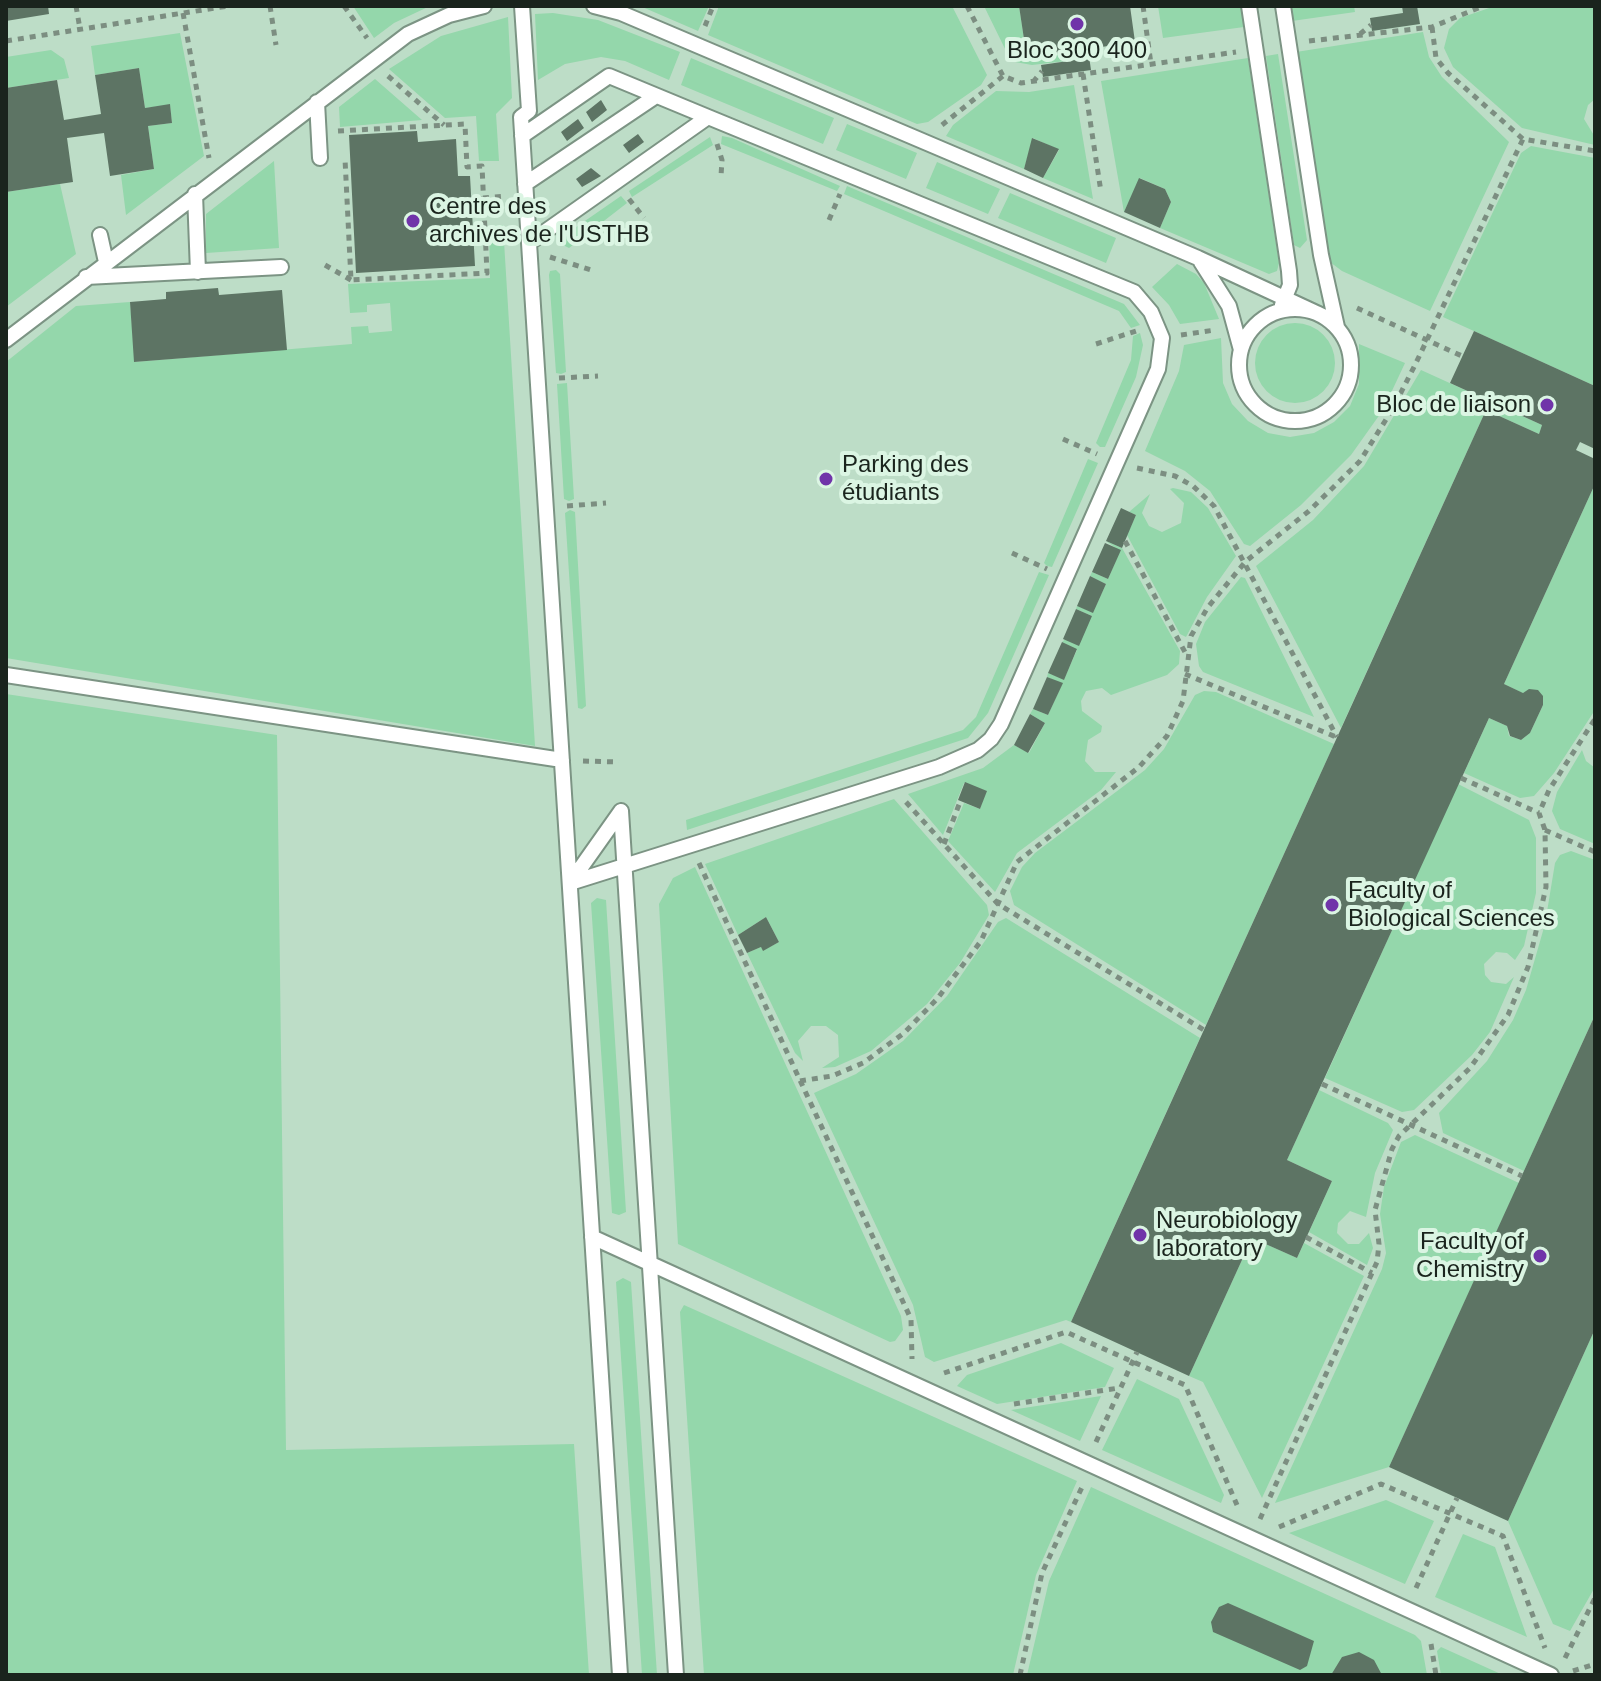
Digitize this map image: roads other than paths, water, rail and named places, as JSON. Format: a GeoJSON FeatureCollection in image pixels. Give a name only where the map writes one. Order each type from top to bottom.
{"type":"FeatureCollection","features":[{"type":"Feature","properties":{"kind":"lane"},"geometry":{"type":"LineString","coordinates":[[6,340],[371,61],[428,23],[484,6]]}},
{"type":"Feature","properties":{"kind":"lane"},"geometry":{"type":"LineString","coordinates":[[522,6],[529,111],[521,117],[522,136],[620,1675]]}},
{"type":"Feature","properties":{"kind":"lane"},"geometry":{"type":"LineString","coordinates":[[594,6],[635,19],[1198,258],[1286,297],[1337,327]]}},
{"type":"Feature","properties":{"kind":"lane"},"geometry":{"type":"LineString","coordinates":[[1241,350],[1256,324],[1274,313],[1286,297],[1289,271],[1249,6]]}},
{"type":"Feature","properties":{"kind":"lane"},"geometry":{"type":"LineString","coordinates":[[1198,258],[1229,306],[1241,350],[1239,368],[1252,401],[1273,416],[1299,421],[1331,407],[1343,394],[1351,360],[1337,327],[1321,255],[1283,6]]}},
{"type":"Feature","properties":{"kind":"lane"},"geometry":{"type":"LineString","coordinates":[[522,136],[609,76],[1134,292],[1162,338],[1158,369],[1001,724],[991,739],[959,760],[570,883]]}},
{"type":"Feature","properties":{"kind":"lane"},"geometry":{"type":"LineString","coordinates":[[525,184],[656,96]]}},
{"type":"Feature","properties":{"kind":"lane"},"geometry":{"type":"LineString","coordinates":[[317,102],[320,158]]}},
{"type":"Feature","properties":{"kind":"lane"},"geometry":{"type":"LineString","coordinates":[[529,247],[708,117]]}},
{"type":"Feature","properties":{"kind":"lane"},"geometry":{"type":"LineString","coordinates":[[195,194],[198,272]]}},
{"type":"Feature","properties":{"kind":"lane"},"geometry":{"type":"LineString","coordinates":[[100,235],[106,262]]}},
{"type":"Feature","properties":{"kind":"lane"},"geometry":{"type":"LineString","coordinates":[[86,277],[281,267]]}},
{"type":"Feature","properties":{"kind":"lane"},"geometry":{"type":"LineString","coordinates":[[1274,313],[1306,310],[1323,316]]}},
{"type":"Feature","properties":{"kind":"lane"},"geometry":{"type":"LineString","coordinates":[[6,675],[562,760]]}},
{"type":"Feature","properties":{"kind":"lane"},"geometry":{"type":"LineString","coordinates":[[570,883],[621,811],[676,1675]]}},
{"type":"Feature","properties":{"kind":"lane"},"geometry":{"type":"LineString","coordinates":[[592,1237],[1406,1609],[1550,1668]]}},
{"type":"Feature","properties":{"kind":"place","name":"Bloc 300 400"},"geometry":{"type":"Point","coordinates":[1077,24]}},
{"type":"Feature","properties":{"kind":"place","name":"Centre des archives de l'USTHB"},"geometry":{"type":"Point","coordinates":[413,221]}},
{"type":"Feature","properties":{"kind":"place","name":"Bloc de liaison"},"geometry":{"type":"Point","coordinates":[1547,405]}},
{"type":"Feature","properties":{"kind":"place","name":"Parking des étudiants"},"geometry":{"type":"Point","coordinates":[826,479]}},
{"type":"Feature","properties":{"kind":"place","name":"Faculty of Biological Sciences"},"geometry":{"type":"Point","coordinates":[1332,905]}},
{"type":"Feature","properties":{"kind":"place","name":"Neurobiology laboratory"},"geometry":{"type":"Point","coordinates":[1140,1235]}},
{"type":"Feature","properties":{"kind":"place","name":"Faculty of Chemistry"},"geometry":{"type":"Point","coordinates":[1540,1256]}}]}
